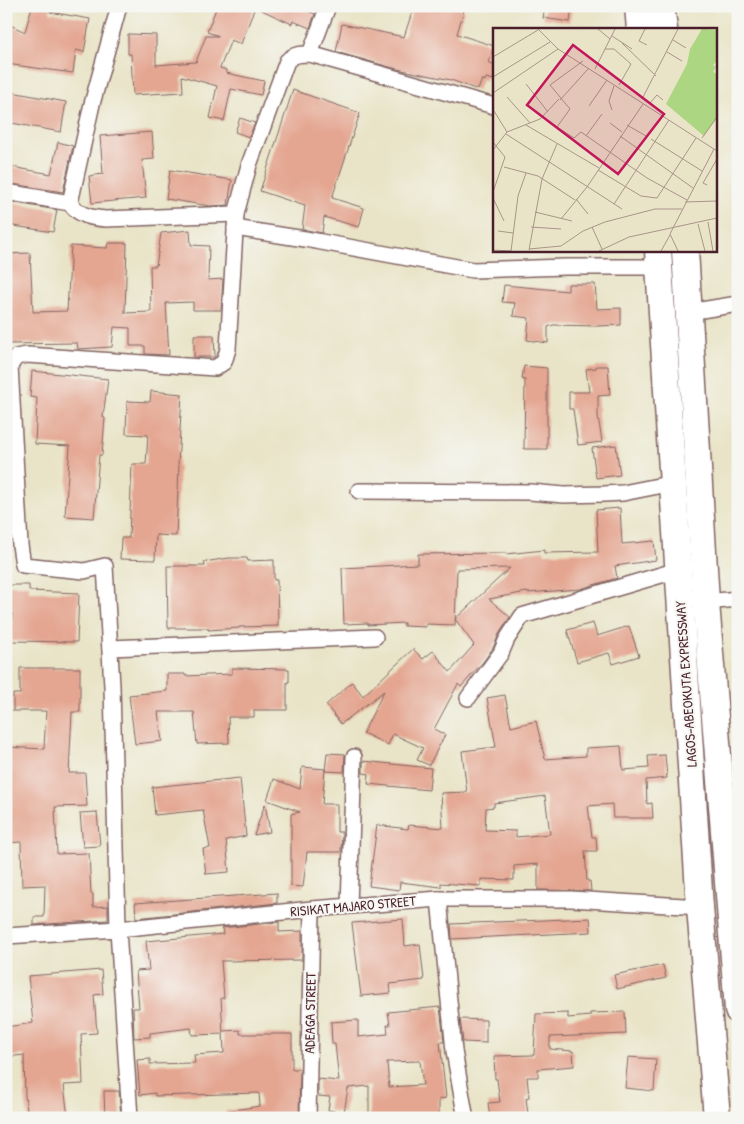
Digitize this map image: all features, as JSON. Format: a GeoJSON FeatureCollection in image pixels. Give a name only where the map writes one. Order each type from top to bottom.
{"type":"FeatureCollection","features":[{"type":"Feature","properties":{"kind":"highway"},"geometry":{"type":"LineString","coordinates":[[638,6],[640,28]]}},
{"type":"Feature","properties":{"kind":"highway"},"geometry":{"type":"LineString","coordinates":[[662,6],[664,28]]}},
{"type":"Feature","properties":{"kind":"highway","name":"LAGOS-ABEOKUTA EXPRESSWAY"},"geometry":{"type":"LineString","coordinates":[[685,251],[706,602],[732,867],[738,1010]]}},
{"type":"Feature","properties":{"kind":"highway","name":"LAGOS-ABEOKUTA EXPRESSWAY"},"geometry":{"type":"LineString","coordinates":[[658,259],[700,907],[717,1118]]}},
{"type":"Feature","properties":{"kind":"street"},"geometry":{"type":"LineString","coordinates":[[119,6],[92,104],[70,203],[74,209],[88,217],[106,219],[236,221],[305,238],[473,270],[566,267],[658,259]]}},
{"type":"Feature","properties":{"kind":"street"},"geometry":{"type":"LineString","coordinates":[[310,54],[328,6]]}},
{"type":"Feature","properties":{"kind":"street"},"geometry":{"type":"LineString","coordinates":[[130,1118],[118,929],[112,686],[105,566],[84,571],[23,565],[20,545],[10,366],[16,357],[27,356],[214,368],[224,362],[228,349],[236,221],[249,165],[287,61],[296,54],[310,54],[493,106]]}},
{"type":"Feature","properties":{"kind":"street"},"geometry":{"type":"LineString","coordinates":[[6,192],[70,203]]}},
{"type":"Feature","properties":{"kind":"street"},"geometry":{"type":"LineString","coordinates":[[689,312],[738,304]]}},
{"type":"Feature","properties":{"kind":"street"},"geometry":{"type":"LineString","coordinates":[[360,491],[520,492],[564,495],[623,493],[673,484]]}},
{"type":"Feature","properties":{"kind":"street"},"geometry":{"type":"LineString","coordinates":[[468,698],[501,653],[506,639],[522,616],[678,570]]}},
{"type":"Feature","properties":{"kind":"street"},"geometry":{"type":"LineString","coordinates":[[706,602],[738,599]]}},
{"type":"Feature","properties":{"kind":"street"},"geometry":{"type":"LineString","coordinates":[[110,648],[375,636]]}},
{"type":"Feature","properties":{"kind":"street"},"geometry":{"type":"LineString","coordinates":[[349,906],[354,757]]}},
{"type":"Feature","properties":{"kind":"street"},"geometry":{"type":"LineString","coordinates":[[439,899],[454,1051],[465,1114]]}},
{"type":"Feature","properties":{"kind":"street","name":"RISIKAT MAJARO STREET"},"geometry":{"type":"LineString","coordinates":[[6,936],[118,929],[312,909],[439,899],[572,899],[700,907]]}},
{"type":"Feature","properties":{"kind":"street","name":"ADEAGA STREET"},"geometry":{"type":"LineString","coordinates":[[308,1118],[312,909]]}},
{"type":"Feature","properties":{"kind":"building"},"geometry":{"type":"Polygon","coordinates":[[[32,6],[51,6],[50,12],[90,19],[84,52],[76,50],[73,73],[6,64],[6,23],[25,32],[32,6]]]}},
{"type":"Feature","properties":{"kind":"building"},"geometry":{"type":"Polygon","coordinates":[[[217,6],[296,6],[315,14],[310,28],[293,21],[292,24],[255,7],[241,44],[231,40],[220,68],[226,70],[226,73],[264,81],[261,95],[231,89],[224,121],[210,118],[217,86],[182,76],[183,92],[133,95],[131,54],[128,54],[128,34],[156,35],[156,65],[196,62],[206,36],[219,36],[207,32],[217,6]]]}},
{"type":"Feature","properties":{"kind":"building"},"geometry":{"type":"Polygon","coordinates":[[[414,6],[453,6],[464,10],[457,34],[493,46],[489,63],[493,64],[493,80],[486,78],[485,81],[482,79],[478,90],[451,80],[397,69],[336,52],[342,24],[404,37],[414,6]]]}},
{"type":"Feature","properties":{"kind":"building"},"geometry":{"type":"Polygon","coordinates":[[[545,6],[572,6],[570,22],[543,18],[545,6]]]}},
{"type":"Feature","properties":{"kind":"building"},"geometry":{"type":"Polygon","coordinates":[[[293,90],[360,113],[332,198],[364,208],[359,227],[324,217],[322,233],[302,229],[305,206],[260,191],[293,90]]]}},
{"type":"Feature","properties":{"kind":"building"},"geometry":{"type":"Polygon","coordinates":[[[6,91],[66,102],[61,132],[6,122],[6,91]]]}},
{"type":"Feature","properties":{"kind":"building"},"geometry":{"type":"Polygon","coordinates":[[[240,118],[255,123],[249,137],[235,132],[240,118]]]}},
{"type":"Feature","properties":{"kind":"building"},"geometry":{"type":"Polygon","coordinates":[[[152,132],[154,159],[142,160],[146,198],[92,203],[89,176],[103,174],[100,136],[152,132]]]}},
{"type":"Feature","properties":{"kind":"building"},"geometry":{"type":"Polygon","coordinates":[[[58,142],[73,146],[63,192],[6,183],[6,166],[51,174],[58,142]]]}},
{"type":"Feature","properties":{"kind":"building"},"geometry":{"type":"Polygon","coordinates":[[[170,170],[232,180],[228,205],[210,206],[166,199],[170,170]]]}},
{"type":"Feature","properties":{"kind":"building"},"geometry":{"type":"Polygon","coordinates":[[[10,202],[57,210],[53,232],[7,225],[10,202]]]}},
{"type":"Feature","properties":{"kind":"building"},"geometry":{"type":"Polygon","coordinates":[[[190,230],[191,245],[209,246],[208,280],[223,279],[221,310],[193,310],[193,302],[166,303],[169,355],[145,354],[145,346],[130,346],[130,328],[114,327],[112,347],[78,349],[77,343],[6,344],[6,254],[30,253],[33,312],[67,311],[71,246],[107,248],[108,243],[127,243],[125,313],[151,312],[150,266],[156,266],[161,233],[190,230]]]}},
{"type":"Feature","properties":{"kind":"building"},"geometry":{"type":"Polygon","coordinates":[[[568,284],[595,284],[597,309],[621,308],[621,325],[553,325],[548,327],[548,343],[527,340],[529,318],[513,316],[515,303],[502,302],[504,285],[568,291],[568,284]]]}},
{"type":"Feature","properties":{"kind":"building"},"geometry":{"type":"Polygon","coordinates":[[[194,335],[214,335],[215,357],[194,357],[194,335]]]}},
{"type":"Feature","properties":{"kind":"building"},"geometry":{"type":"Polygon","coordinates":[[[524,366],[547,368],[547,449],[524,449],[525,380],[522,379],[524,366]]]}},
{"type":"Feature","properties":{"kind":"building"},"geometry":{"type":"Polygon","coordinates":[[[596,366],[608,366],[610,395],[598,396],[598,416],[602,442],[578,445],[573,409],[569,409],[569,392],[589,392],[586,369],[596,368],[596,366]]]}},
{"type":"Feature","properties":{"kind":"building"},"geometry":{"type":"Polygon","coordinates":[[[32,371],[108,379],[103,417],[105,418],[102,455],[99,455],[94,518],[65,516],[70,446],[35,444],[37,398],[30,397],[32,371]]]}},
{"type":"Feature","properties":{"kind":"building"},"geometry":{"type":"Polygon","coordinates":[[[151,391],[182,394],[176,536],[156,535],[155,560],[120,559],[121,538],[129,538],[132,464],[146,464],[148,435],[126,434],[127,401],[150,402],[151,391]]]}},
{"type":"Feature","properties":{"kind":"building"},"geometry":{"type":"Polygon","coordinates":[[[616,445],[620,475],[596,478],[592,448],[616,445]]]}},
{"type":"Feature","properties":{"kind":"building"},"geometry":{"type":"Polygon","coordinates":[[[620,508],[622,544],[654,541],[656,560],[615,566],[617,578],[580,589],[527,592],[489,599],[510,617],[483,662],[461,687],[458,684],[434,729],[445,735],[429,765],[417,760],[423,748],[393,734],[388,745],[363,733],[384,691],[341,724],[326,705],[352,682],[363,696],[413,649],[423,659],[433,651],[450,672],[474,645],[455,619],[455,625],[426,624],[426,627],[404,626],[404,623],[344,624],[342,568],[418,564],[418,554],[506,554],[544,550],[544,553],[598,552],[596,510],[620,508]],[[510,568],[457,569],[455,619],[510,568]]]}},
{"type":"Feature","properties":{"kind":"building"},"geometry":{"type":"Polygon","coordinates":[[[229,558],[247,558],[248,561],[274,560],[274,580],[277,580],[278,626],[208,630],[208,628],[168,628],[167,566],[205,566],[204,562],[229,558]]]}},
{"type":"Feature","properties":{"kind":"building"},"geometry":{"type":"Polygon","coordinates":[[[6,585],[29,585],[29,591],[79,593],[77,642],[11,641],[12,613],[6,614],[6,585]]]}},
{"type":"Feature","properties":{"kind":"building"},"geometry":{"type":"Polygon","coordinates":[[[593,623],[597,636],[629,626],[639,656],[613,664],[609,653],[577,662],[567,630],[593,623]]]}},
{"type":"Feature","properties":{"kind":"building"},"geometry":{"type":"Polygon","coordinates":[[[20,668],[80,668],[80,712],[72,712],[69,773],[85,773],[87,806],[55,807],[57,854],[89,853],[93,907],[108,906],[108,920],[34,925],[34,917],[44,917],[45,885],[22,886],[21,842],[6,843],[6,747],[44,749],[46,711],[13,711],[13,694],[20,694],[20,668]]]}},
{"type":"Feature","properties":{"kind":"building"},"geometry":{"type":"Polygon","coordinates":[[[232,668],[289,669],[287,710],[254,710],[254,717],[228,717],[229,743],[197,744],[194,712],[158,712],[162,741],[135,744],[129,695],[167,691],[167,674],[185,674],[185,676],[232,674],[232,668]]]}},
{"type":"Feature","properties":{"kind":"building"},"geometry":{"type":"Polygon","coordinates":[[[505,695],[511,727],[536,721],[545,759],[586,756],[586,748],[621,746],[623,770],[649,768],[648,756],[665,755],[667,778],[646,780],[647,804],[652,803],[653,818],[613,818],[612,804],[588,806],[592,837],[596,837],[597,851],[585,851],[587,881],[590,881],[591,891],[538,890],[538,864],[514,866],[514,880],[481,879],[481,886],[441,883],[441,887],[400,882],[399,890],[369,886],[377,825],[408,829],[409,825],[443,828],[441,793],[467,792],[462,751],[496,747],[487,698],[505,695]],[[545,796],[494,803],[494,807],[486,808],[485,830],[516,831],[516,837],[550,834],[545,796]]]}},
{"type":"Feature","properties":{"kind":"building"},"geometry":{"type":"Polygon","coordinates":[[[327,753],[345,754],[344,772],[325,771],[327,753]]]}},
{"type":"Feature","properties":{"kind":"building"},"geometry":{"type":"Polygon","coordinates":[[[363,761],[431,768],[429,790],[368,784],[369,774],[363,773],[363,761]]]}},
{"type":"Feature","properties":{"kind":"building"},"geometry":{"type":"Polygon","coordinates":[[[302,767],[325,769],[322,804],[337,804],[337,832],[342,832],[341,852],[307,852],[303,887],[291,886],[291,814],[300,812],[267,800],[274,779],[300,789],[302,767]]]}},
{"type":"Feature","properties":{"kind":"building"},"geometry":{"type":"Polygon","coordinates":[[[240,778],[246,836],[226,840],[229,872],[206,874],[203,849],[210,848],[203,810],[155,815],[152,787],[240,778]]]}},
{"type":"Feature","properties":{"kind":"building"},"geometry":{"type":"Polygon","coordinates":[[[265,804],[270,832],[254,835],[265,804]]]}},
{"type":"Feature","properties":{"kind":"building"},"geometry":{"type":"Polygon","coordinates":[[[97,812],[100,846],[83,847],[80,813],[97,812]]]}},
{"type":"Feature","properties":{"kind":"building"},"geometry":{"type":"Polygon","coordinates":[[[277,893],[277,903],[136,918],[135,903],[277,893]]]}},
{"type":"Feature","properties":{"kind":"building"},"geometry":{"type":"Polygon","coordinates":[[[590,918],[591,932],[452,939],[451,924],[590,918]]]}},
{"type":"Feature","properties":{"kind":"building"},"geometry":{"type":"Polygon","coordinates":[[[403,919],[405,946],[420,944],[424,980],[390,984],[391,993],[361,996],[352,923],[403,919]]]}},
{"type":"Feature","properties":{"kind":"building"},"geometry":{"type":"Polygon","coordinates":[[[279,922],[279,932],[302,931],[302,960],[221,961],[224,998],[221,998],[223,1034],[192,1035],[191,1028],[150,1033],[150,1037],[134,1038],[133,1008],[139,1008],[136,971],[149,970],[146,941],[223,934],[222,928],[279,922]]]}},
{"type":"Feature","properties":{"kind":"building"},"geometry":{"type":"Polygon","coordinates":[[[663,965],[666,978],[617,989],[614,975],[663,965]]]}},
{"type":"Feature","properties":{"kind":"building"},"geometry":{"type":"Polygon","coordinates":[[[101,970],[103,994],[94,995],[97,1033],[81,1034],[83,1084],[64,1085],[68,1118],[28,1118],[25,1096],[24,1055],[6,1057],[6,1027],[33,1023],[28,976],[101,970]]]}},
{"type":"Feature","properties":{"kind":"building"},"geometry":{"type":"Polygon","coordinates":[[[440,1007],[444,1042],[440,1042],[446,1098],[439,1099],[439,1118],[369,1118],[369,1086],[348,1088],[344,1113],[328,1110],[330,1097],[318,1096],[318,1079],[339,1081],[335,1044],[332,1044],[331,1022],[358,1020],[358,1037],[388,1034],[387,1025],[390,1025],[388,1012],[440,1007]],[[420,1061],[387,1062],[389,1087],[423,1085],[420,1061]]]}},
{"type":"Feature","properties":{"kind":"building"},"geometry":{"type":"Polygon","coordinates":[[[625,1012],[626,1034],[550,1037],[550,1049],[573,1051],[574,1066],[538,1069],[538,1077],[527,1077],[529,1097],[526,1098],[528,1114],[490,1118],[488,1103],[500,1102],[497,1079],[495,1079],[494,1056],[534,1055],[536,1014],[568,1013],[568,1018],[590,1016],[590,1013],[625,1012]]]}},
{"type":"Feature","properties":{"kind":"building"},"geometry":{"type":"Polygon","coordinates":[[[460,1019],[486,1020],[486,1043],[463,1042],[460,1019]]]}},
{"type":"Feature","properties":{"kind":"building"},"geometry":{"type":"Polygon","coordinates":[[[240,1030],[240,1034],[292,1034],[292,1069],[300,1069],[299,1118],[226,1118],[226,1111],[260,1106],[259,1093],[155,1096],[155,1093],[140,1095],[137,1060],[150,1059],[150,1064],[195,1063],[194,1055],[224,1053],[223,1031],[240,1030]]]}},
{"type":"Feature","properties":{"kind":"building"},"geometry":{"type":"Polygon","coordinates":[[[628,1057],[656,1059],[654,1091],[625,1088],[628,1057]]]}},
{"type":"Feature","properties":{"kind":"building"},"geometry":{"type":"Polygon","coordinates":[[[104,1091],[119,1091],[121,1117],[105,1117],[104,1091]]]}}]}
